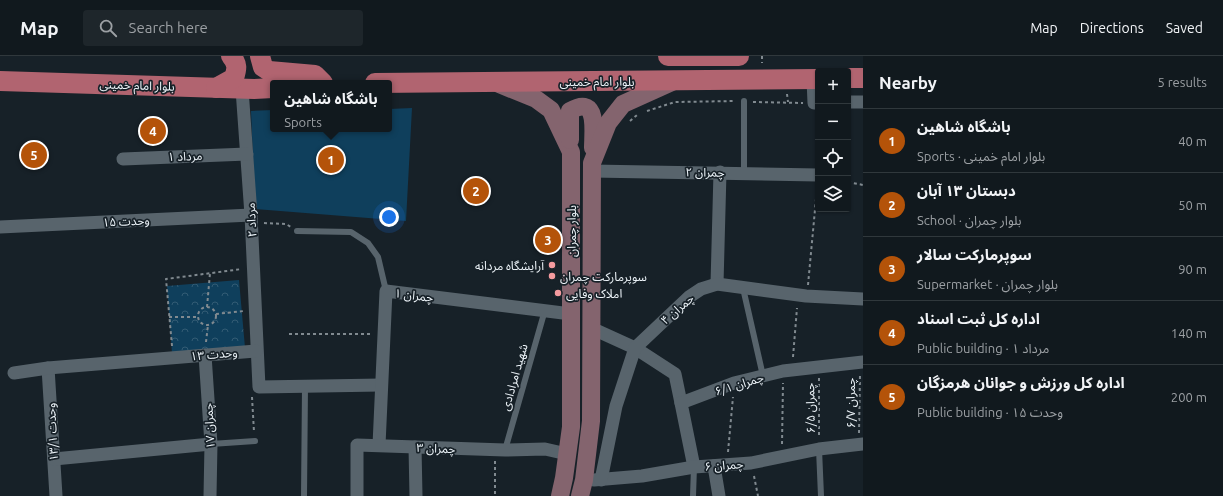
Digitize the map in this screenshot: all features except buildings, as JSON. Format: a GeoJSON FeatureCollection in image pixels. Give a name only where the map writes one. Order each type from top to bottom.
{"type":"FeatureCollection","features":[{"type":"Feature","properties":{"kind":"main road"},"geometry":{"type":"LineString","coordinates":[[216,88],[234,78],[237,70],[236,62],[232,56]]}},
{"type":"Feature","properties":{"kind":"main road"},"geometry":{"type":"LineString","coordinates":[[260,56],[263,67],[269,71],[316,76],[320,80]]}},
{"type":"Feature","properties":{"kind":"main road"},"geometry":{"type":"LineString","coordinates":[[668,56],[739,56]]}},
{"type":"Feature","properties":{"kind":"main road"},"geometry":{"type":"LineString","coordinates":[[851,78],[863,78]]}},
{"type":"Feature","properties":{"kind":"main road","name":"بلوار امام خمینی"},"geometry":{"type":"LineString","coordinates":[[392,83],[815,79]]}},
{"type":"Feature","properties":{"kind":"main road","name":"بلوار امام خمینی"},"geometry":{"type":"LineString","coordinates":[[0,81],[242,89],[270,88]]}},
{"type":"Feature","properties":{"kind":"main road","name":"بلوار چمران"},"geometry":{"type":"LineString","coordinates":[[490,81],[518,90],[536,99],[551,110],[571,152],[570,427],[564,478],[560,496]]}},
{"type":"Feature","properties":{"kind":"main road","name":"بلوار چمران"},"geometry":{"type":"LineString","coordinates":[[588,485],[591,421],[592,167],[608,123],[623,104],[674,81]]}},
{"type":"Feature","properties":{"kind":"main road"},"geometry":{"type":"LineString","coordinates":[[571,152],[570,111],[576,108],[584,107],[590,109],[593,115],[592,167]]}},
{"type":"Feature","properties":{"kind":"main road"},"geometry":{"type":"LineString","coordinates":[[564,478],[588,485]]}},
{"type":"Feature","properties":{"kind":"street","name":"مرداد ۲"},"geometry":{"type":"LineString","coordinates":[[242,89],[251,215],[256,351]]}},
{"type":"Feature","properties":{"kind":"street"},"geometry":{"type":"LineString","coordinates":[[851,102],[863,102]]}},
{"type":"Feature","properties":{"kind":"street","name":"مرداد ۱"},"geometry":{"type":"LineString","coordinates":[[123,158],[247,154]]}},
{"type":"Feature","properties":{"kind":"street","name":"چمران ۲"},"geometry":{"type":"LineString","coordinates":[[592,167],[744,173],[815,180]]}},
{"type":"Feature","properties":{"kind":"street"},"geometry":{"type":"LineString","coordinates":[[717,284],[720,172]]}},
{"type":"Feature","properties":{"kind":"street","name":"وحدت ۱۵"},"geometry":{"type":"LineString","coordinates":[[0,227],[251,215]]}},
{"type":"Feature","properties":{"kind":"street","name":"چمران ۴"},"geometry":{"type":"LineString","coordinates":[[588,485],[635,348],[689,297],[701,289],[717,284],[802,296],[863,299]]}},
{"type":"Feature","properties":{"kind":"street","name":"چمران ۱"},"geometry":{"type":"LineString","coordinates":[[379,445],[386,291],[571,314]]}},
{"type":"Feature","properties":{"kind":"street"},"geometry":{"type":"LineString","coordinates":[[591,328],[635,348],[675,374],[694,467]]}},
{"type":"Feature","properties":{"kind":"street"},"geometry":{"type":"LineString","coordinates":[[256,351],[259,387],[381,385]]}},
{"type":"Feature","properties":{"kind":"street","name":"وحدت ۱۳"},"geometry":{"type":"LineString","coordinates":[[14,373],[48,368],[256,351]]}},
{"type":"Feature","properties":{"kind":"street","name":"چمران ۱۷"},"geometry":{"type":"LineString","coordinates":[[205,355],[211,444],[210,496]]}},
{"type":"Feature","properties":{"kind":"street","name":"چمران ۶/۱"},"geometry":{"type":"LineString","coordinates":[[681,403],[734,383],[763,376],[818,366],[861,363]]}},
{"type":"Feature","properties":{"kind":"street","name":"وحدت ۱۳/۱"},"geometry":{"type":"LineString","coordinates":[[48,368],[56,496]]}},
{"type":"Feature","properties":{"kind":"street"},"geometry":{"type":"LineString","coordinates":[[54,459],[211,444]]}},
{"type":"Feature","properties":{"kind":"street","name":"چمران ۳"},"geometry":{"type":"LineString","coordinates":[[357,496],[357,444],[500,450],[545,449],[567,454]]}},
{"type":"Feature","properties":{"kind":"street","name":"چمران ۶"},"geometry":{"type":"LineString","coordinates":[[588,485],[694,467],[752,463],[819,449],[861,444]]}},
{"type":"Feature","properties":{"kind":"street"},"geometry":{"type":"LineString","coordinates":[[415,447],[416,496]]}},
{"type":"Feature","properties":{"kind":"street"},"geometry":{"type":"LineString","coordinates":[[719,496],[720,466]]}},
{"type":"Feature","properties":{"kind":"lane"},"geometry":{"type":"LineString","coordinates":[[744,101],[744,173]]}},
{"type":"Feature","properties":{"kind":"lane"},"geometry":{"type":"LineString","coordinates":[[297,231],[351,232],[368,243],[378,257],[386,291]]}},
{"type":"Feature","properties":{"kind":"lane"},"geometry":{"type":"LineString","coordinates":[[743,288],[763,376]]}},
{"type":"Feature","properties":{"kind":"lane","name":"شهید امرادادی"},"geometry":{"type":"LineString","coordinates":[[500,450],[544,310]]}},
{"type":"Feature","properties":{"kind":"lane"},"geometry":{"type":"LineString","coordinates":[[304,496],[305,386]]}},
{"type":"Feature","properties":{"kind":"lane"},"geometry":{"type":"LineString","coordinates":[[211,444],[255,442]]}},
{"type":"Feature","properties":{"kind":"lane"},"geometry":{"type":"LineString","coordinates":[[819,449],[821,496]]}},
{"type":"Feature","properties":{"kind":"lane"},"geometry":{"type":"LineString","coordinates":[[693,496],[694,467]]}},
{"type":"Feature","properties":{"kind":"path"},"geometry":{"type":"LineString","coordinates":[[787,92],[788,102]]}},
{"type":"Feature","properties":{"kind":"path"},"geometry":{"type":"LineString","coordinates":[[628,123],[640,113],[675,102],[744,101],[815,103]]}},
{"type":"Feature","properties":{"kind":"path"},"geometry":{"type":"LineString","coordinates":[[851,183],[863,185]]}},
{"type":"Feature","properties":{"kind":"path"},"geometry":{"type":"LineString","coordinates":[[782,457],[787,371],[802,296],[815,202]]}},
{"type":"Feature","properties":{"kind":"path"},"geometry":{"type":"LineString","coordinates":[[251,215],[261,223],[286,224],[297,231]]}},
{"type":"Feature","properties":{"kind":"path"},"geometry":{"type":"LineString","coordinates":[[172,358],[166,279],[253,268]]}},
{"type":"Feature","properties":{"kind":"path"},"geometry":{"type":"LineString","coordinates":[[207,307],[210,273]]}},
{"type":"Feature","properties":{"kind":"path"},"geometry":{"type":"LineString","coordinates":[[207,307],[213,309],[216,314],[214,323],[208,325],[202,324],[197,317],[199,311],[207,307]]}},
{"type":"Feature","properties":{"kind":"path"},"geometry":{"type":"LineString","coordinates":[[216,314],[255,310]]}},
{"type":"Feature","properties":{"kind":"path"},"geometry":{"type":"LineString","coordinates":[[169,317],[197,317]]}},
{"type":"Feature","properties":{"kind":"path"},"geometry":{"type":"LineString","coordinates":[[205,355],[208,325]]}},
{"type":"Feature","properties":{"kind":"path"},"geometry":{"type":"LineString","coordinates":[[289,334],[384,334]]}},
{"type":"Feature","properties":{"kind":"path","name":"چمران ۶/۷"},"geometry":{"type":"LineString","coordinates":[[861,363],[861,444]]}},
{"type":"Feature","properties":{"kind":"path","name":"چمران ۶/۵"},"geometry":{"type":"LineString","coordinates":[[818,366],[819,449]]}},
{"type":"Feature","properties":{"kind":"path"},"geometry":{"type":"LineString","coordinates":[[720,466],[734,383]]}},
{"type":"Feature","properties":{"kind":"path"},"geometry":{"type":"LineString","coordinates":[[255,442],[252,396],[259,387]]}},
{"type":"Feature","properties":{"kind":"path"},"geometry":{"type":"LineString","coordinates":[[495,496],[500,450]]}},
{"type":"Feature","properties":{"kind":"path"},"geometry":{"type":"LineString","coordinates":[[752,463],[758,496]]}},
{"type":"Feature","properties":{"kind":"green space"},"geometry":{"type":"Polygon","coordinates":[[[412,108],[406,221],[255,209],[251,111],[270,110],[270,132],[392,132],[392,109],[412,108]]]}},
{"type":"Feature","properties":{"kind":"green space"},"geometry":{"type":"Polygon","coordinates":[[[239,280],[245,348],[172,353],[167,286],[239,280]]]}},
{"type":"Feature","properties":{"kind":"place","name":"اداره کل ثبت اسناد"},"geometry":{"type":"Point","coordinates":[153,131]}},
{"type":"Feature","properties":{"kind":"place","name":"اداره کل ورزش و جوانان هرمزگان"},"geometry":{"type":"Point","coordinates":[34,155]}},
{"type":"Feature","properties":{"kind":"place","name":"باشگاه شاهین"},"geometry":{"type":"Point","coordinates":[331,160]}},
{"type":"Feature","properties":{"kind":"place","name":"دبستان ۱۳ آبان"},"geometry":{"type":"Point","coordinates":[476,191]}},
{"type":"Feature","properties":{"kind":"place","name":"سوپرمارکت سالار"},"geometry":{"type":"Point","coordinates":[548,240]}},
{"type":"Feature","properties":{"kind":"place","name":"آرایشگاه مردانه"},"geometry":{"type":"Point","coordinates":[552,265]}},
{"type":"Feature","properties":{"kind":"place","name":"سوپرمارکت چمران"},"geometry":{"type":"Point","coordinates":[552,276]}},
{"type":"Feature","properties":{"kind":"place","name":"املاک وفایی"},"geometry":{"type":"Point","coordinates":[558,293]}}]}
